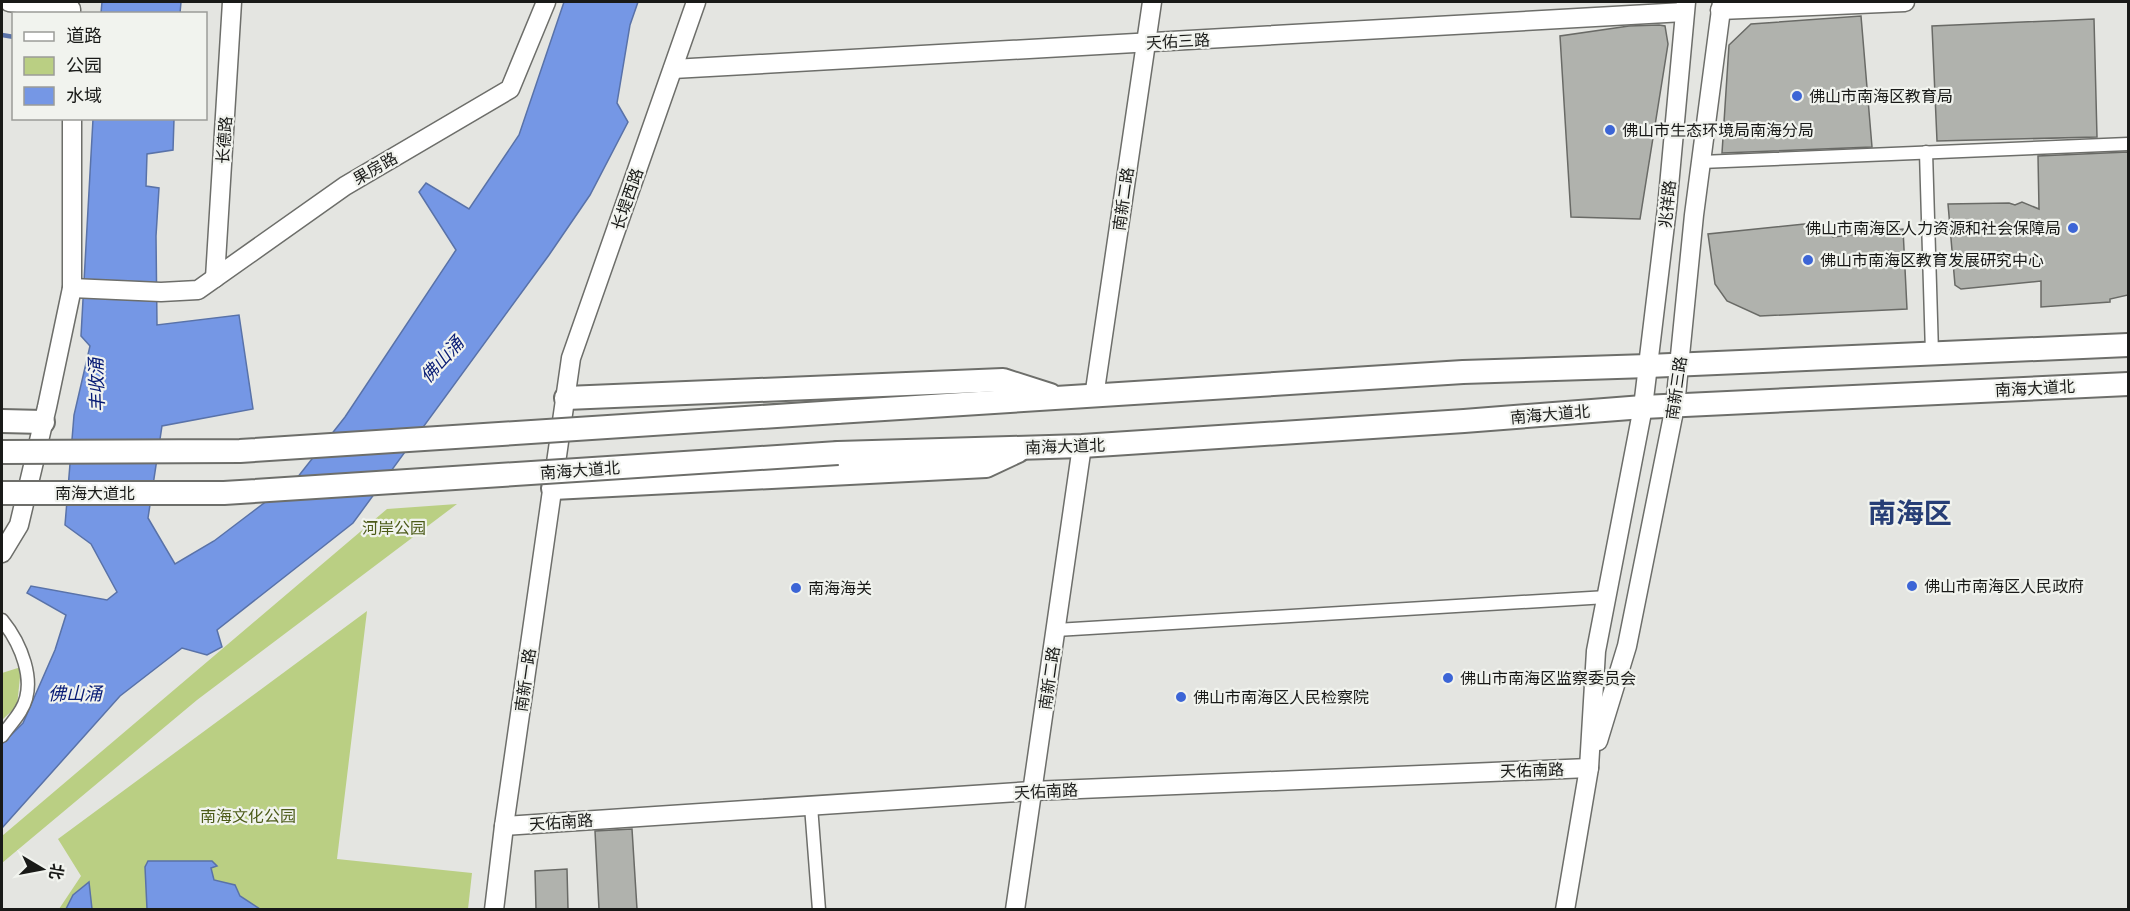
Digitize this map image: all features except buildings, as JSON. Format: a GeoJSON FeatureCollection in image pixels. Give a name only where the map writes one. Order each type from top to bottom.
{"type":"FeatureCollection","features":[{"type":"Feature","properties":{"kind":"highway"},"geometry":{"type":"LineString","coordinates":[[2,452],[240,451],[1463,372],[2128,345]]}},
{"type":"Feature","properties":{"kind":"highway"},"geometry":{"type":"LineString","coordinates":[[566,398],[1003,380],[1063,399]]}},
{"type":"Feature","properties":{"kind":"highway","name":"南海大道北"},"geometry":{"type":"LineString","coordinates":[[2,493],[224,493],[838,453],[1082,446],[1464,422],[1643,407],[2128,384]]}},
{"type":"Feature","properties":{"kind":"highway"},"geometry":{"type":"LineString","coordinates":[[2,421],[43,422]]}},
{"type":"Feature","properties":{"kind":"highway"},"geometry":{"type":"LineString","coordinates":[[553,488],[986,466],[1026,448]]}},
{"type":"Feature","properties":{"kind":"street"},"geometry":{"type":"LineString","coordinates":[[9,2],[71,11]]}},
{"type":"Feature","properties":{"kind":"street","name":"长德路"},"geometry":{"type":"LineString","coordinates":[[215,278],[232,2]]}},
{"type":"Feature","properties":{"kind":"street","name":"果房路"},"geometry":{"type":"LineString","coordinates":[[72,288],[161,292],[198,290],[345,186],[510,89],[546,2]]}},
{"type":"Feature","properties":{"kind":"street","name":"长堤西路"},"geometry":{"type":"LineString","coordinates":[[558,450],[572,358],[696,2]]}},
{"type":"Feature","properties":{"kind":"street","name":"南新二路"},"geometry":{"type":"LineString","coordinates":[[1094,397],[1152,2]]}},
{"type":"Feature","properties":{"kind":"street"},"geometry":{"type":"LineString","coordinates":[[1721,6],[1905,2]]}},
{"type":"Feature","properties":{"kind":"street","name":"南新三路"},"geometry":{"type":"LineString","coordinates":[[1589,768],[1627,646],[1675,406],[1701,162],[1721,6]]}},
{"type":"Feature","properties":{"kind":"street","name":"天佑三路"},"geometry":{"type":"LineString","coordinates":[[673,69],[1146,42],[1685,7]]}},
{"type":"Feature","properties":{"kind":"street","name":"兆祥路"},"geometry":{"type":"LineString","coordinates":[[1643,407],[1667,208],[1685,7]]}},
{"type":"Feature","properties":{"kind":"street"},"geometry":{"type":"LineString","coordinates":[[2,553],[20,525],[72,288],[72,120]]}},
{"type":"Feature","properties":{"kind":"street"},"geometry":{"type":"LineString","coordinates":[[1701,162],[2128,144]]}},
{"type":"Feature","properties":{"kind":"street"},"geometry":{"type":"LineString","coordinates":[[1926,152],[1932,353]]}},
{"type":"Feature","properties":{"kind":"street","name":"南新三路"},"geometry":{"type":"LineString","coordinates":[[1565,909],[1589,768],[1596,651],[1643,407]]}},
{"type":"Feature","properties":{"kind":"street","name":"南新二路"},"geometry":{"type":"LineString","coordinates":[[1015,909],[1082,446]]}},
{"type":"Feature","properties":{"kind":"street","name":"南新一路"},"geometry":{"type":"LineString","coordinates":[[494,909],[558,450]]}},
{"type":"Feature","properties":{"kind":"street"},"geometry":{"type":"LineString","coordinates":[[1056,630],[1607,597]]}},
{"type":"Feature","properties":{"kind":"street"},"geometry":{"type":"LineString","coordinates":[[2,620],[14,635],[29,678],[23,708],[2,736]]}},
{"type":"Feature","properties":{"kind":"street","name":"天佑南路"},"geometry":{"type":"LineString","coordinates":[[504,826],[1032,791],[1589,768]]}},
{"type":"Feature","properties":{"kind":"street"},"geometry":{"type":"LineString","coordinates":[[811,806],[819,909]]}},
{"type":"Feature","properties":{"kind":"green space","name":"河岸公园"},"geometry":{"type":"Polygon","coordinates":[[[457,504],[197,700],[2,863],[2,836],[387,509],[457,504]]]}},
{"type":"Feature","properties":{"kind":"green space","name":"南海文化公园"},"geometry":{"type":"Polygon","coordinates":[[[367,611],[337,859],[472,873],[468,909],[59,909],[81,876],[58,839],[367,611]]]}},
{"type":"Feature","properties":{"kind":"green space"},"geometry":{"type":"Polygon","coordinates":[[[21,667],[17,706],[2,720],[2,673],[21,667]]]}},
{"type":"Feature","properties":{"kind":"water"},"geometry":{"type":"Polygon","coordinates":[[[102,2],[181,2],[180,12],[101,12],[102,2]]]}},
{"type":"Feature","properties":{"kind":"water"},"geometry":{"type":"Polygon","coordinates":[[[564,2],[638,2],[630,25],[617,103],[628,122],[590,195],[549,255],[353,523],[217,630],[222,647],[207,655],[182,648],[120,696],[2,828],[2,744],[23,723],[55,650],[66,615],[27,593],[31,586],[107,600],[117,592],[91,544],[65,525],[74,415],[90,346],[81,336],[93,120],[174,120],[173,150],[147,154],[146,186],[159,188],[156,236],[157,325],[239,315],[253,409],[162,426],[148,518],[175,564],[214,541],[297,478],[345,417],[456,250],[419,192],[426,183],[469,209],[519,135],[564,2]]]}},
{"type":"Feature","properties":{"kind":"water"},"geometry":{"type":"Polygon","coordinates":[[[148,861],[212,861],[217,866],[211,868],[214,880],[235,885],[240,896],[260,909],[147,909],[145,867],[148,861]]]}},
{"type":"Feature","properties":{"kind":"water"},"geometry":{"type":"Polygon","coordinates":[[[89,882],[92,909],[66,909],[73,895],[89,882]]]}},
{"type":"Feature","properties":{"kind":"waterway"},"geometry":{"type":"LineString","coordinates":[[2,35],[12,37]]}},
{"type":"Feature","properties":{"kind":"place","name":"佛山市南海区教育局"},"geometry":{"type":"Point","coordinates":[1797,96]}},
{"type":"Feature","properties":{"kind":"place","name":"佛山市生态环境局南海分局"},"geometry":{"type":"Point","coordinates":[1610,130]}},
{"type":"Feature","properties":{"kind":"place","name":"佛山市南海区人力资源和社会保障局"},"geometry":{"type":"Point","coordinates":[2073,228]}},
{"type":"Feature","properties":{"kind":"place","name":"佛山市南海区教育发展研究中心"},"geometry":{"type":"Point","coordinates":[1808,260]}},
{"type":"Feature","properties":{"kind":"place","name":"佛山市南海区人民政府"},"geometry":{"type":"Point","coordinates":[1912,586]}},
{"type":"Feature","properties":{"kind":"place","name":"南海海关"},"geometry":{"type":"Point","coordinates":[796,588]}},
{"type":"Feature","properties":{"kind":"place","name":"佛山市南海区监察委员会"},"geometry":{"type":"Point","coordinates":[1448,678]}},
{"type":"Feature","properties":{"kind":"place","name":"佛山市南海区人民检察院"},"geometry":{"type":"Point","coordinates":[1181,697]}},
{"type":"Feature","properties":{"kind":"district","name":"南海区"},"geometry":{"type":"Point","coordinates":[1910,513]}},
{"type":"Feature","properties":{"kind":"water label","name":"佛山涌"},"geometry":{"type":"Point","coordinates":[442,360]}},
{"type":"Feature","properties":{"kind":"water label","name":"丰收涌"},"geometry":{"type":"Point","coordinates":[97,385]}},
{"type":"Feature","properties":{"kind":"water label","name":"佛山涌"},"geometry":{"type":"Point","coordinates":[75,694]}}]}
